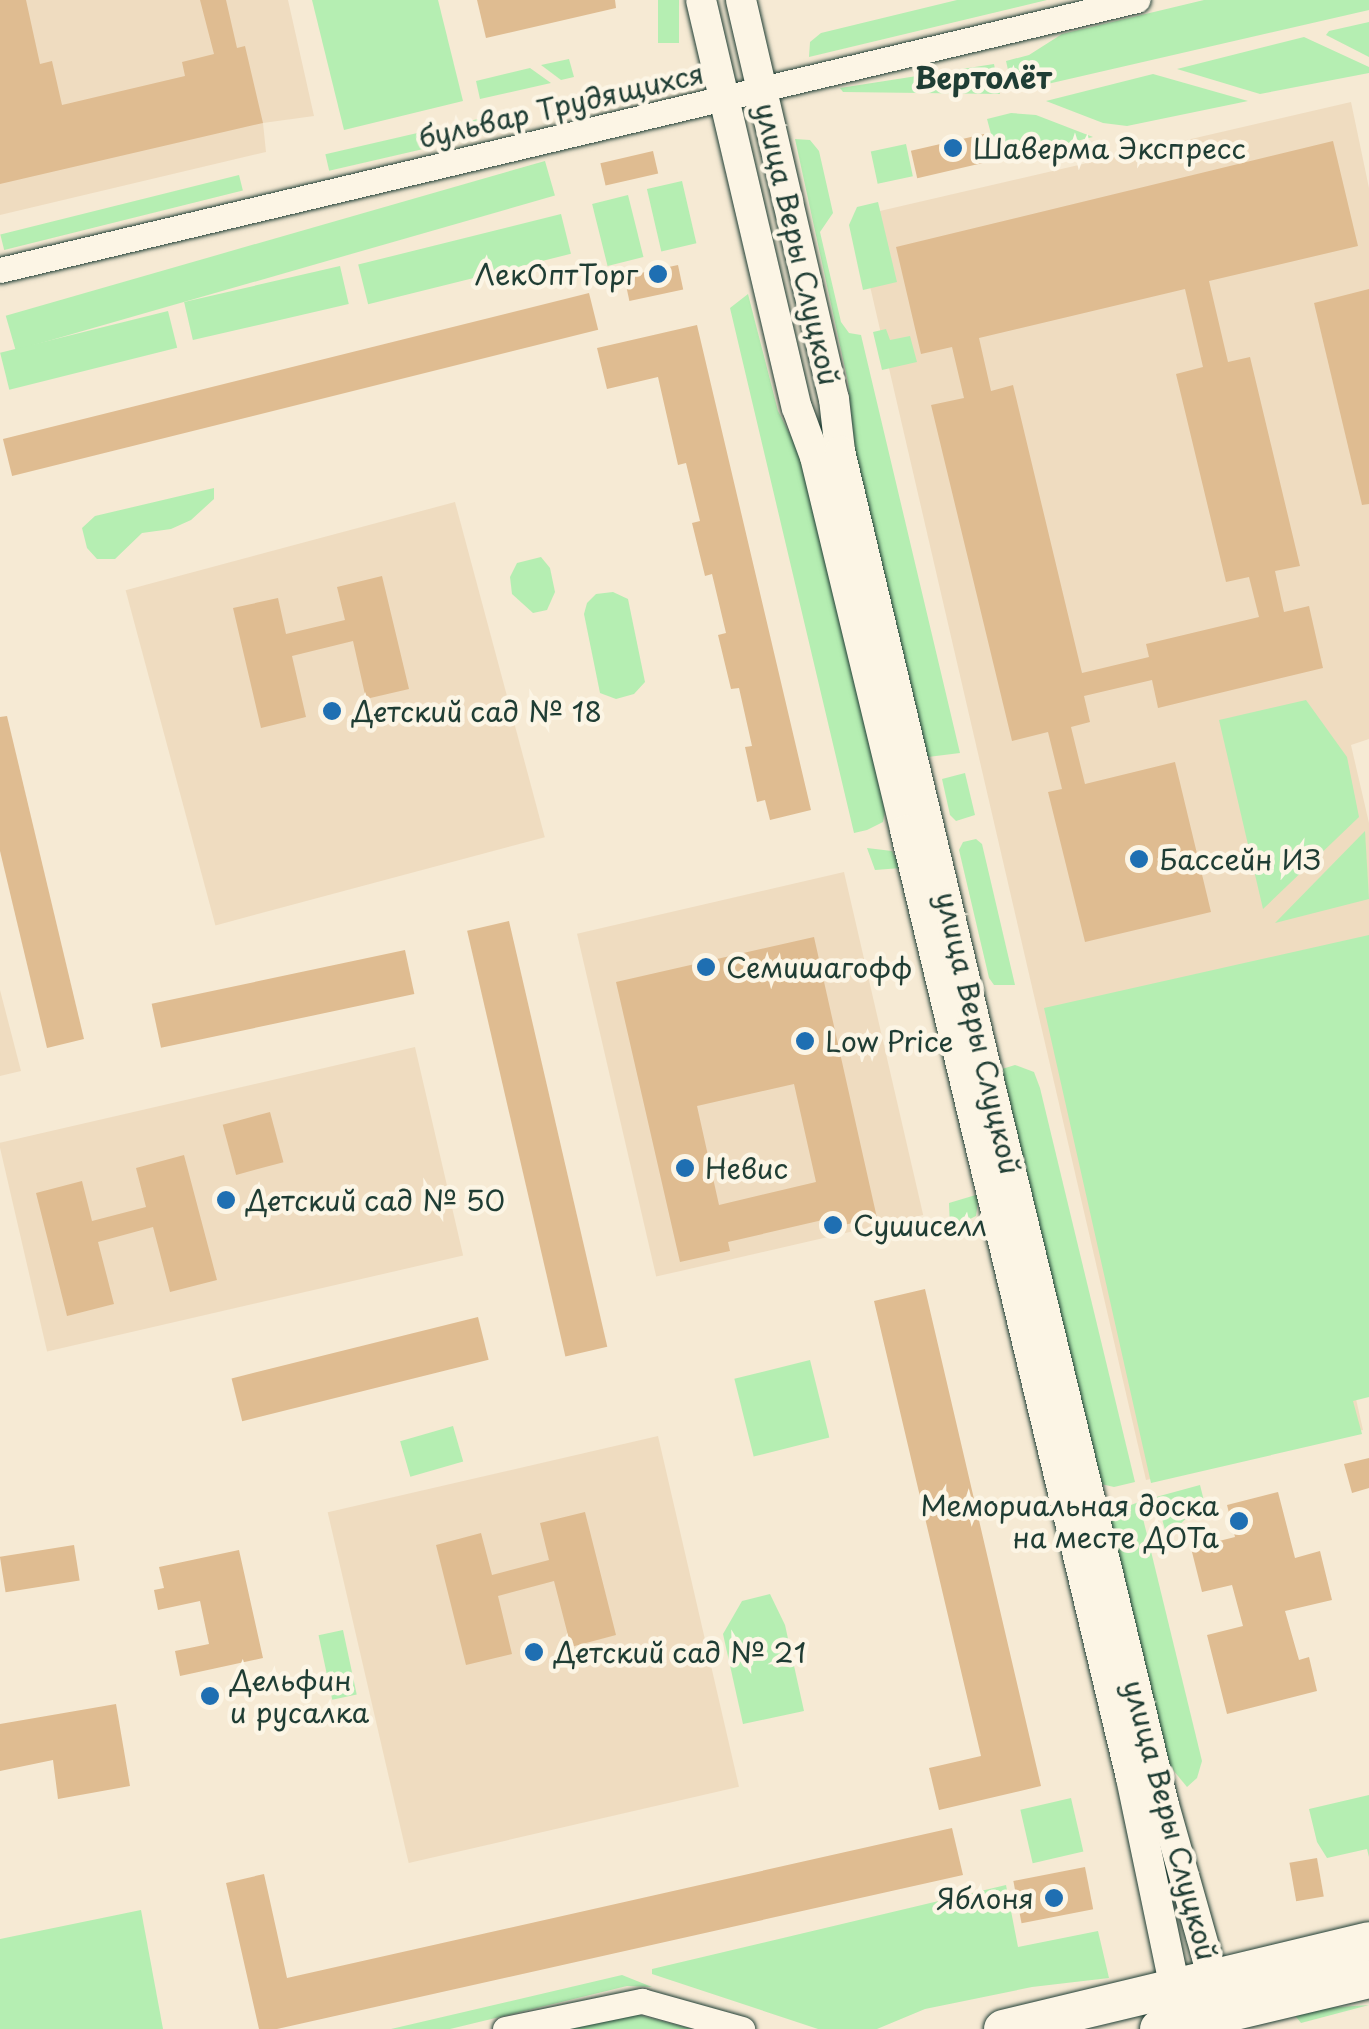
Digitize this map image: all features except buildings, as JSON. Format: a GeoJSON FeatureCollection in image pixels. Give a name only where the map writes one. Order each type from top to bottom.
{"type":"FeatureCollection","features":[{"type":"Feature","properties":{"kind":"main road"},"geometry":{"type":"LineString","coordinates":[[1003,2029],[1369,1942]]}},
{"type":"Feature","properties":{"kind":"main road"},"geometry":{"type":"LineString","coordinates":[[1159,2029],[1369,1979]]}},
{"type":"Feature","properties":{"kind":"street","name":"улица Веры Слуцкой"},"geometry":{"type":"LineString","coordinates":[[701,0],[906,830],[1131,1778],[1175,1988],[1202,2018]]}},
{"type":"Feature","properties":{"kind":"street","name":"улица Веры Слуцкой"},"geometry":{"type":"LineString","coordinates":[[741,0],[834,400],[844,470],[981,1047],[1164,1805],[1212,1979],[1202,2018]]}},
{"type":"Feature","properties":{"kind":"street","name":"бульвар Трудящихся"},"geometry":{"type":"LineString","coordinates":[[0,270],[1136,0]]}},
{"type":"Feature","properties":{"kind":"street"},"geometry":{"type":"LineString","coordinates":[[505,2029],[642,2001],[742,2029]]}},
{"type":"Feature","properties":{"kind":"shaded area"},"geometry":{"type":"Polygon","coordinates":[[[0,0],[288,0],[314,116],[263,123],[266,152],[0,215],[0,0]]]}},
{"type":"Feature","properties":{"kind":"shaded area"},"geometry":{"type":"Polygon","coordinates":[[[1351,102],[1369,188],[1369,739],[1351,745],[1369,823],[1369,1395],[1356,1399],[1363,1430],[1146,1480],[854,217],[1351,102]]]}},
{"type":"Feature","properties":{"kind":"shaded area","name":"Детский сад № 18"},"geometry":{"type":"Polygon","coordinates":[[[455,502],[545,837],[215,925],[126,590],[455,502]]]}},
{"type":"Feature","properties":{"kind":"shaded area"},"geometry":{"type":"Polygon","coordinates":[[[844,872],[923,1215],[656,1277],[577,934],[844,872]]]}},
{"type":"Feature","properties":{"kind":"shaded area"},"geometry":{"type":"Polygon","coordinates":[[[0,990],[21,1071],[0,1076],[0,990]]]}},
{"type":"Feature","properties":{"kind":"shaded area","name":"Детский сад № 50"},"geometry":{"type":"Polygon","coordinates":[[[415,1047],[463,1256],[47,1352],[0,1143],[415,1047]]]}},
{"type":"Feature","properties":{"kind":"shaded area","name":"Детский сад № 21"},"geometry":{"type":"Polygon","coordinates":[[[658,1436],[739,1787],[409,1863],[328,1512],[658,1436]]]}},
{"type":"Feature","properties":{"kind":"green space"},"geometry":{"type":"Polygon","coordinates":[[[312,0],[438,0],[463,101],[344,130],[312,0]]]}},
{"type":"Feature","properties":{"kind":"green space"},"geometry":{"type":"Polygon","coordinates":[[[658,0],[679,0],[679,43],[658,43],[658,0]]]}},
{"type":"Feature","properties":{"kind":"green space"},"geometry":{"type":"Polygon","coordinates":[[[957,0],[1047,0],[809,57],[810,42],[821,33],[957,0]]]}},
{"type":"Feature","properties":{"kind":"green space"},"geometry":{"type":"Polygon","coordinates":[[[1204,0],[1369,0],[1369,10],[1013,92],[1006,61],[1029,55],[1062,34],[1204,0]]]}},
{"type":"Feature","properties":{"kind":"green space"},"geometry":{"type":"Polygon","coordinates":[[[1369,22],[1369,57],[1326,35],[1329,31],[1369,22]]]}},
{"type":"Feature","properties":{"kind":"green space"},"geometry":{"type":"Polygon","coordinates":[[[1304,37],[1369,67],[1369,73],[1260,94],[1177,69],[1304,37]]]}},
{"type":"Feature","properties":{"kind":"green space"},"geometry":{"type":"Polygon","coordinates":[[[569,59],[574,77],[561,80],[541,65],[569,59]]]}},
{"type":"Feature","properties":{"kind":"green space"},"geometry":{"type":"Polygon","coordinates":[[[994,64],[1000,94],[843,92],[840,88],[994,64]]]}},
{"type":"Feature","properties":{"kind":"green space"},"geometry":{"type":"Polygon","coordinates":[[[530,68],[551,83],[480,99],[476,81],[530,68]]]}},
{"type":"Feature","properties":{"kind":"green space"},"geometry":{"type":"Polygon","coordinates":[[[1153,74],[1248,101],[1127,126],[1103,123],[1046,101],[1153,74]]]}},
{"type":"Feature","properties":{"kind":"green space"},"geometry":{"type":"Polygon","coordinates":[[[1011,113],[1036,115],[1093,137],[998,160],[987,119],[1011,113]]]}},
{"type":"Feature","properties":{"kind":"green space"},"geometry":{"type":"Polygon","coordinates":[[[491,116],[495,133],[329,171],[325,154],[491,116]]]}},
{"type":"Feature","properties":{"kind":"green space"},"geometry":{"type":"Polygon","coordinates":[[[795,139],[810,140],[819,151],[833,213],[820,232],[841,322],[849,333],[861,335],[960,753],[928,757],[855,451],[848,382],[795,139]]]}},
{"type":"Feature","properties":{"kind":"green space"},"geometry":{"type":"Polygon","coordinates":[[[906,144],[913,176],[878,184],[871,151],[906,144]]]}},
{"type":"Feature","properties":{"kind":"green space"},"geometry":{"type":"Polygon","coordinates":[[[545,161],[555,196],[16,350],[6,316],[545,161]]]}},
{"type":"Feature","properties":{"kind":"green space"},"geometry":{"type":"Polygon","coordinates":[[[239,175],[243,191],[4,250],[0,235],[239,175]]]}},
{"type":"Feature","properties":{"kind":"green space"},"geometry":{"type":"Polygon","coordinates":[[[682,181],[696,243],[661,251],[647,189],[682,181]]]}},
{"type":"Feature","properties":{"kind":"green space"},"geometry":{"type":"Polygon","coordinates":[[[628,195],[643,257],[608,266],[592,204],[628,195]]]}},
{"type":"Feature","properties":{"kind":"green space"},"geometry":{"type":"Polygon","coordinates":[[[878,202],[897,282],[863,290],[849,225],[857,207],[878,202]]]}},
{"type":"Feature","properties":{"kind":"green space"},"geometry":{"type":"Polygon","coordinates":[[[561,214],[571,254],[368,304],[358,265],[561,214]]]}},
{"type":"Feature","properties":{"kind":"green space"},"geometry":{"type":"Polygon","coordinates":[[[340,266],[349,304],[193,340],[184,302],[340,266]]]}},
{"type":"Feature","properties":{"kind":"green space"},"geometry":{"type":"Polygon","coordinates":[[[748,294],[778,411],[801,456],[885,811],[883,822],[854,833],[730,308],[748,294]]]}},
{"type":"Feature","properties":{"kind":"green space"},"geometry":{"type":"Polygon","coordinates":[[[168,311],[177,348],[9,390],[0,353],[168,311]]]}},
{"type":"Feature","properties":{"kind":"green space"},"geometry":{"type":"Polygon","coordinates":[[[886,329],[890,340],[910,336],[917,362],[882,370],[873,332],[886,329]]]}},
{"type":"Feature","properties":{"kind":"green space"},"geometry":{"type":"Polygon","coordinates":[[[214,488],[214,499],[191,520],[171,529],[142,533],[115,559],[97,559],[87,548],[82,528],[95,516],[214,488]]]}},
{"type":"Feature","properties":{"kind":"green space"},"geometry":{"type":"Polygon","coordinates":[[[541,557],[550,568],[555,592],[547,610],[533,613],[512,594],[510,577],[517,563],[541,557]]]}},
{"type":"Feature","properties":{"kind":"green space"},"geometry":{"type":"Polygon","coordinates":[[[613,592],[628,599],[645,682],[634,694],[616,699],[600,693],[584,614],[587,603],[596,594],[613,592]]]}},
{"type":"Feature","properties":{"kind":"green space"},"geometry":{"type":"Polygon","coordinates":[[[1306,700],[1347,757],[1359,817],[1263,909],[1219,720],[1306,700]]]}},
{"type":"Feature","properties":{"kind":"green space"},"geometry":{"type":"Polygon","coordinates":[[[965,773],[975,815],[956,821],[950,815],[942,779],[965,773]]]}},
{"type":"Feature","properties":{"kind":"green space"},"geometry":{"type":"Polygon","coordinates":[[[1365,831],[1369,899],[1275,923],[1365,831]]]}},
{"type":"Feature","properties":{"kind":"green space"},"geometry":{"type":"Polygon","coordinates":[[[976,839],[982,844],[1015,985],[994,985],[989,978],[959,850],[963,842],[976,839]]]}},
{"type":"Feature","properties":{"kind":"green space"},"geometry":{"type":"Polygon","coordinates":[[[867,848],[892,851],[901,868],[875,870],[867,848]]]}},
{"type":"Feature","properties":{"kind":"green space"},"geometry":{"type":"Polygon","coordinates":[[[1369,935],[1369,1397],[1353,1401],[1362,1434],[1151,1483],[1044,1008],[1369,935]]]}},
{"type":"Feature","properties":{"kind":"green space"},"geometry":{"type":"Polygon","coordinates":[[[1015,1065],[1034,1072],[1040,1088],[1135,1482],[1114,1487],[1101,1484],[1002,1069],[1015,1065]]]}},
{"type":"Feature","properties":{"kind":"green space"},"geometry":{"type":"Polygon","coordinates":[[[979,1194],[976,1216],[950,1229],[949,1203],[979,1194]]]}},
{"type":"Feature","properties":{"kind":"green space"},"geometry":{"type":"Polygon","coordinates":[[[810,1360],[829,1438],[754,1456],[734,1379],[810,1360]]]}},
{"type":"Feature","properties":{"kind":"green space"},"geometry":{"type":"Polygon","coordinates":[[[453,1426],[463,1462],[410,1477],[400,1441],[453,1426]]]}},
{"type":"Feature","properties":{"kind":"green space"},"geometry":{"type":"Polygon","coordinates":[[[1200,1485],[1204,1501],[1167,1537],[1156,1497],[1200,1485]]]}},
{"type":"Feature","properties":{"kind":"green space"},"geometry":{"type":"Polygon","coordinates":[[[1139,1502],[1202,1761],[1197,1778],[1187,1787],[1169,1765],[1109,1513],[1139,1502]]]}},
{"type":"Feature","properties":{"kind":"green space"},"geometry":{"type":"Polygon","coordinates":[[[770,1594],[785,1625],[804,1711],[743,1724],[723,1634],[742,1601],[770,1594]]]}},
{"type":"Feature","properties":{"kind":"green space"},"geometry":{"type":"Polygon","coordinates":[[[343,1630],[357,1695],[332,1700],[319,1635],[343,1630]]]}},
{"type":"Feature","properties":{"kind":"green space"},"geometry":{"type":"Polygon","coordinates":[[[1369,1795],[1369,1857],[1367,1849],[1327,1858],[1317,1842],[1309,1809],[1369,1795]]]}},
{"type":"Feature","properties":{"kind":"green space"},"geometry":{"type":"Polygon","coordinates":[[[1071,1798],[1083,1852],[1033,1863],[1020,1810],[1071,1798]]]}},
{"type":"Feature","properties":{"kind":"green space"},"geometry":{"type":"Polygon","coordinates":[[[1006,1885],[1018,1947],[1098,1931],[1109,1978],[1032,1987],[925,2009],[877,2029],[818,2029],[652,1974],[652,1969],[1006,1885]]]}},
{"type":"Feature","properties":{"kind":"green space"},"geometry":{"type":"Polygon","coordinates":[[[141,1910],[163,2029],[0,2029],[0,1939],[141,1910]]]}},
{"type":"Feature","properties":{"kind":"green space"},"geometry":{"type":"Polygon","coordinates":[[[622,1975],[652,1987],[627,1986],[450,2029],[391,2029],[622,1975]]]}},
{"type":"Feature","properties":{"kind":"green space"},"geometry":{"type":"Polygon","coordinates":[[[1369,2005],[1301,2023],[1293,2013],[1311,2009],[1369,2005]]]}},
{"type":"Feature","properties":{"kind":"green space"},"geometry":{"type":"Polygon","coordinates":[[[635,2014],[692,2029],[560,2029],[635,2014]]]}},
{"type":"Feature","properties":{"kind":"place","name":"Шаверма Экспресс"},"geometry":{"type":"Point","coordinates":[953,148]}},
{"type":"Feature","properties":{"kind":"place","name":"ЛекОптТорг"},"geometry":{"type":"Point","coordinates":[658,274]}},
{"type":"Feature","properties":{"kind":"place","name":"Детский сад № 18"},"geometry":{"type":"Point","coordinates":[332,711]}},
{"type":"Feature","properties":{"kind":"place","name":"Бассейн ИЗ"},"geometry":{"type":"Point","coordinates":[1139,859]}},
{"type":"Feature","properties":{"kind":"place","name":"Семишагофф"},"geometry":{"type":"Point","coordinates":[706,967]}},
{"type":"Feature","properties":{"kind":"place","name":"Low Price"},"geometry":{"type":"Point","coordinates":[805,1041]}},
{"type":"Feature","properties":{"kind":"place","name":"Невис"},"geometry":{"type":"Point","coordinates":[685,1168]}},
{"type":"Feature","properties":{"kind":"place","name":"Детский сад № 50"},"geometry":{"type":"Point","coordinates":[226,1200]}},
{"type":"Feature","properties":{"kind":"place","name":"Сушиселл"},"geometry":{"type":"Point","coordinates":[833,1225]}},
{"type":"Feature","properties":{"kind":"place","name":"Мемориальная доска на месте ДОТа"},"geometry":{"type":"Point","coordinates":[1239,1521]}},
{"type":"Feature","properties":{"kind":"place","name":"Детский сад № 21"},"geometry":{"type":"Point","coordinates":[534,1652]}},
{"type":"Feature","properties":{"kind":"place","name":"Дельфин и русалка"},"geometry":{"type":"Point","coordinates":[210,1696]}},
{"type":"Feature","properties":{"kind":"place","name":"Яблоня"},"geometry":{"type":"Point","coordinates":[1054,1898]}},
{"type":"Feature","properties":{"kind":"district","name":"Вертолёт"},"geometry":{"type":"Point","coordinates":[983,77]}}]}
